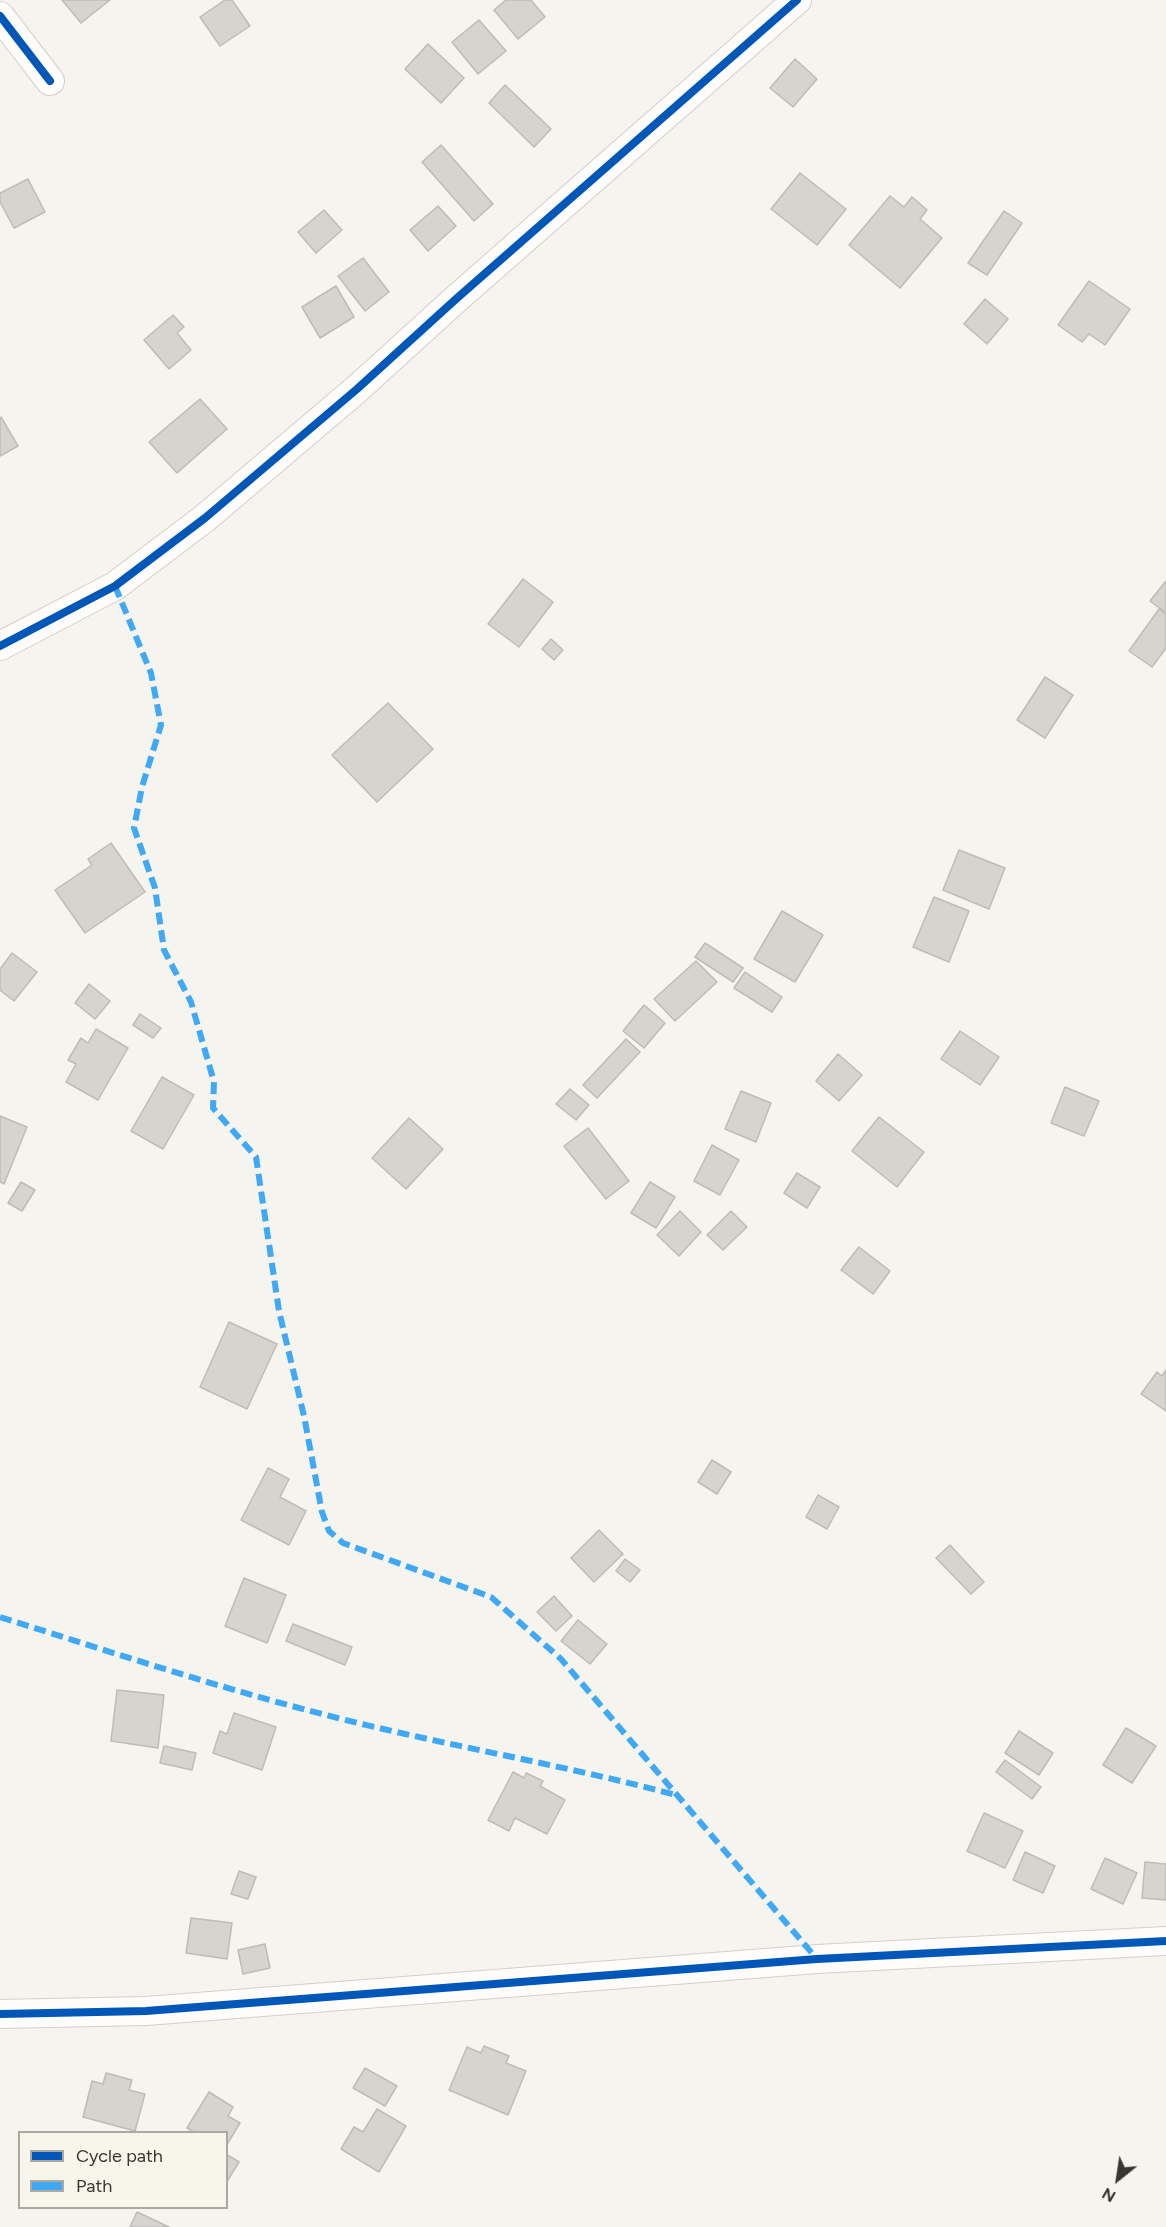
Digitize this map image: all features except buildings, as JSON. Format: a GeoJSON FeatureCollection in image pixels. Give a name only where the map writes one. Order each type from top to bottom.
{"type":"FeatureCollection","features":[{"type":"Feature","properties":{"kind":"street"},"geometry":{"type":"LineString","coordinates":[[0,646],[115,586],[205,518],[357,389],[456,299],[797,0]]}},
{"type":"Feature","properties":{"kind":"street"},"geometry":{"type":"LineString","coordinates":[[0,16],[50,81]]}},
{"type":"Feature","properties":{"kind":"street"},"geometry":{"type":"LineString","coordinates":[[0,2013],[146,2011],[805,1960],[1166,1941]]}},
{"type":"Feature","properties":{"kind":"marked path"},"geometry":{"type":"LineString","coordinates":[[115,586],[151,673],[161,725],[142,787],[134,828],[155,888],[164,950],[191,1002],[214,1082],[213,1108],[256,1157],[279,1311],[304,1416],[322,1512],[329,1531],[343,1543],[491,1597],[561,1659],[817,1959]]}},
{"type":"Feature","properties":{"kind":"marked path"},"geometry":{"type":"LineString","coordinates":[[0,1617],[203,1681],[326,1715],[676,1795]]}},
{"type":"Feature","properties":{"kind":"cycle path"},"geometry":{"type":"LineString","coordinates":[[0,646],[115,586],[205,518],[357,389],[456,299],[797,0]]}},
{"type":"Feature","properties":{"kind":"cycle path"},"geometry":{"type":"LineString","coordinates":[[0,16],[50,81]]}},
{"type":"Feature","properties":{"kind":"cycle path"},"geometry":{"type":"LineString","coordinates":[[0,2014],[146,2011],[817,1959],[1166,1941]]}}]}
